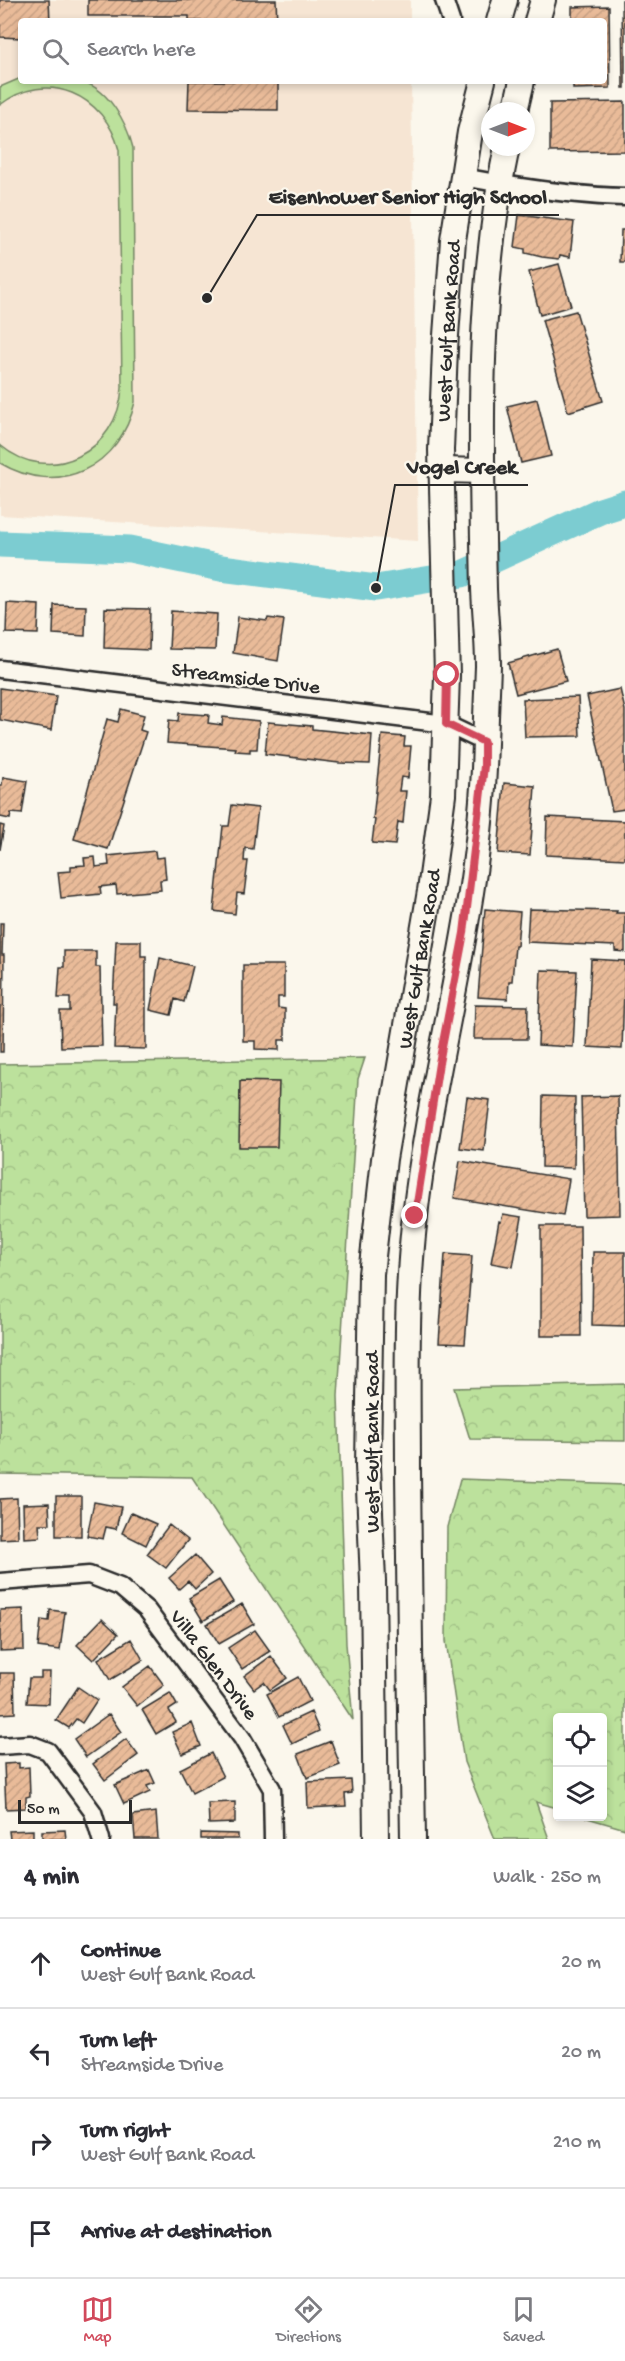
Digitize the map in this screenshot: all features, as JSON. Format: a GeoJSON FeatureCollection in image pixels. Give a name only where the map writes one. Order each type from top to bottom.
{"type":"FeatureCollection","features":[{"type":"Feature","properties":{"kind":"main road"},"geometry":{"type":"LineString","coordinates":[[500,18],[505,0]]}},
{"type":"Feature","properties":{"kind":"main road"},"geometry":{"type":"LineString","coordinates":[[538,18],[543,0]]}},
{"type":"Feature","properties":{"kind":"main road","name":"West Gulf Bank Road"},"geometry":{"type":"LineString","coordinates":[[376,1839],[368,1431],[371,1274],[384,1159],[430,891],[443,795],[446,724],[446,604],[442,470],[445,349],[451,262],[470,132],[482,84]]}},
{"type":"Feature","properties":{"kind":"main road"},"geometry":{"type":"LineString","coordinates":[[517,102],[521,84]]}},
{"type":"Feature","properties":{"kind":"main road","name":"West Gulf Bank Road"},"geometry":{"type":"LineString","coordinates":[[413,1839],[407,1430],[408,1329],[415,1216],[439,1063],[472,881],[482,791],[488,664],[484,592],[482,407],[485,297],[505,156]]}},
{"type":"Feature","properties":{"kind":"main road"},"geometry":{"type":"LineString","coordinates":[[442,470],[483,471]]}},
{"type":"Feature","properties":{"kind":"main road"},"geometry":{"type":"LineString","coordinates":[[400,1057],[439,1063]]}},
{"type":"Feature","properties":{"kind":"main road"},"geometry":{"type":"LineString","coordinates":[[368,1431],[407,1430]]}},
{"type":"Feature","properties":{"kind":"street"},"geometry":{"type":"LineString","coordinates":[[444,0],[450,18]]}},
{"type":"Feature","properties":{"kind":"street"},"geometry":{"type":"LineString","coordinates":[[463,177],[594,196],[625,197]]}},
{"type":"Feature","properties":{"kind":"street","name":"Streamside Drive"},"geometry":{"type":"LineString","coordinates":[[0,669],[446,724],[484,742]]}},
{"type":"Feature","properties":{"kind":"street","name":"Villa Glen Drive"},"geometry":{"type":"LineString","coordinates":[[0,1582],[89,1575],[120,1587],[147,1610],[242,1738],[272,1789],[273,1839]]}},
{"type":"Feature","properties":{"kind":"street"},"geometry":{"type":"LineString","coordinates":[[0,1746],[30,1744],[48,1751],[93,1812],[101,1839]]}},
{"type":"Feature","properties":{"kind":"shaded area"},"geometry":{"type":"Polygon","coordinates":[[[0,0],[410,0],[410,18],[18,18],[18,84],[411,84],[418,541],[0,515],[0,0]]]}},
{"type":"Feature","properties":{"kind":"green space"},"geometry":{"type":"Polygon","coordinates":[[[18,79],[18,84],[88,84],[107,97],[121,117],[133,148],[135,402],[127,425],[116,444],[101,459],[84,470],[65,476],[44,477],[22,473],[0,463],[0,445],[20,457],[40,463],[60,462],[79,456],[95,445],[108,430],[118,410],[122,388],[119,150],[112,131],[101,115],[88,102],[72,93],[55,88],[36,89],[18,94],[0,105],[0,87],[18,79]]]}},
{"type":"Feature","properties":{"kind":"green space"},"geometry":{"type":"Polygon","coordinates":[[[365,1058],[358,1079],[338,1396],[346,1644],[353,1720],[192,1477],[0,1474],[0,1064],[365,1058]]]}},
{"type":"Feature","properties":{"kind":"green space"},"geometry":{"type":"Polygon","coordinates":[[[625,1384],[625,1441],[470,1439],[454,1388],[625,1384]]]}},
{"type":"Feature","properties":{"kind":"green space"},"geometry":{"type":"Polygon","coordinates":[[[460,1479],[625,1485],[625,1829],[598,1821],[607,1821],[607,1713],[553,1713],[553,1807],[536,1802],[549,1839],[495,1839],[464,1762],[446,1641],[447,1527],[460,1479]]]}},
{"type":"Feature","properties":{"kind":"building"},"geometry":{"type":"Polygon","coordinates":[[[0,0],[49,0],[50,18],[18,18],[18,38],[0,37],[0,0]]]}},
{"type":"Feature","properties":{"kind":"building"},"geometry":{"type":"Polygon","coordinates":[[[88,0],[276,0],[277,18],[189,18],[189,16],[88,16],[88,0]]]}},
{"type":"Feature","properties":{"kind":"building"},"geometry":{"type":"Polygon","coordinates":[[[622,0],[625,0],[625,88],[623,88],[622,0]]]}},
{"type":"Feature","properties":{"kind":"building"},"geometry":{"type":"Polygon","coordinates":[[[609,6],[610,88],[573,89],[573,84],[607,84],[607,18],[572,18],[572,7],[609,6]]]}},
{"type":"Feature","properties":{"kind":"building"},"geometry":{"type":"Polygon","coordinates":[[[189,84],[278,84],[278,110],[188,109],[189,84]]]}},
{"type":"Feature","properties":{"kind":"building"},"geometry":{"type":"Polygon","coordinates":[[[625,102],[625,151],[550,152],[550,103],[625,102]]]}},
{"type":"Feature","properties":{"kind":"building"},"geometry":{"type":"Polygon","coordinates":[[[519,215],[574,222],[570,257],[560,255],[559,259],[542,257],[525,253],[525,249],[515,247],[519,215]]]}},
{"type":"Feature","properties":{"kind":"building"},"geometry":{"type":"Polygon","coordinates":[[[621,230],[625,230],[625,262],[620,262],[621,230]]]}},
{"type":"Feature","properties":{"kind":"building"},"geometry":{"type":"Polygon","coordinates":[[[559,264],[571,306],[540,315],[529,272],[559,264]]]}},
{"type":"Feature","properties":{"kind":"building"},"geometry":{"type":"Polygon","coordinates":[[[576,311],[603,401],[568,412],[542,320],[576,311]]]}},
{"type":"Feature","properties":{"kind":"building"},"geometry":{"type":"Polygon","coordinates":[[[537,399],[551,456],[521,463],[507,406],[537,399]]]}},
{"type":"Feature","properties":{"kind":"building"},"geometry":{"type":"Polygon","coordinates":[[[7,603],[39,605],[38,634],[6,633],[7,603]]]}},
{"type":"Feature","properties":{"kind":"building"},"geometry":{"type":"Polygon","coordinates":[[[54,605],[86,606],[85,636],[53,634],[54,605]]]}},
{"type":"Feature","properties":{"kind":"building"},"geometry":{"type":"Polygon","coordinates":[[[105,608],[150,609],[149,650],[104,648],[105,608]]]}},
{"type":"Feature","properties":{"kind":"building"},"geometry":{"type":"Polygon","coordinates":[[[171,611],[217,614],[215,650],[169,649],[171,611]]]}},
{"type":"Feature","properties":{"kind":"building"},"geometry":{"type":"Polygon","coordinates":[[[238,617],[267,621],[268,618],[284,620],[278,661],[233,653],[238,617]]]}},
{"type":"Feature","properties":{"kind":"building"},"geometry":{"type":"Polygon","coordinates":[[[557,649],[566,681],[516,694],[508,663],[557,649]]]}},
{"type":"Feature","properties":{"kind":"building"},"geometry":{"type":"Polygon","coordinates":[[[0,688],[56,696],[51,730],[0,720],[0,688]]]}},
{"type":"Feature","properties":{"kind":"building"},"geometry":{"type":"Polygon","coordinates":[[[620,689],[625,710],[625,809],[612,811],[587,696],[620,689]]]}},
{"type":"Feature","properties":{"kind":"building"},"geometry":{"type":"Polygon","coordinates":[[[578,697],[580,736],[525,737],[523,699],[578,697]]]}},
{"type":"Feature","properties":{"kind":"building"},"geometry":{"type":"Polygon","coordinates":[[[121,709],[144,715],[140,730],[146,732],[108,849],[74,839],[107,719],[118,722],[121,709]]]}},
{"type":"Feature","properties":{"kind":"building"},"geometry":{"type":"Polygon","coordinates":[[[179,713],[209,715],[208,723],[222,725],[223,717],[259,721],[257,749],[250,749],[250,752],[235,751],[236,748],[167,743],[169,720],[178,721],[179,713]]]}},
{"type":"Feature","properties":{"kind":"building"},"geometry":{"type":"Polygon","coordinates":[[[268,722],[372,735],[370,764],[339,763],[265,754],[268,722]]]}},
{"type":"Feature","properties":{"kind":"building"},"geometry":{"type":"Polygon","coordinates":[[[382,735],[405,737],[404,746],[411,746],[408,778],[401,777],[399,791],[406,791],[403,823],[398,822],[395,845],[372,843],[382,735]]]}},
{"type":"Feature","properties":{"kind":"building"},"geometry":{"type":"Polygon","coordinates":[[[3,777],[27,781],[22,814],[11,813],[10,819],[0,817],[0,785],[2,785],[3,777]]]}},
{"type":"Feature","properties":{"kind":"building"},"geometry":{"type":"Polygon","coordinates":[[[504,783],[535,786],[530,855],[498,853],[504,783]]]}},
{"type":"Feature","properties":{"kind":"building"},"geometry":{"type":"Polygon","coordinates":[[[232,805],[258,808],[253,849],[245,848],[244,861],[248,861],[244,894],[237,893],[235,914],[214,911],[223,826],[229,826],[232,805]]]}},
{"type":"Feature","properties":{"kind":"building"},"geometry":{"type":"Polygon","coordinates":[[[547,817],[625,821],[625,859],[546,855],[547,817]]]}},
{"type":"Feature","properties":{"kind":"building"},"geometry":{"type":"Polygon","coordinates":[[[0,825],[4,826],[0,850],[0,825]]]}},
{"type":"Feature","properties":{"kind":"building"},"geometry":{"type":"Polygon","coordinates":[[[155,851],[156,858],[164,857],[166,879],[160,880],[161,890],[117,894],[116,885],[100,887],[101,894],[61,898],[58,872],[71,871],[71,866],[85,865],[84,858],[95,857],[96,867],[109,865],[108,856],[155,851]]]}},
{"type":"Feature","properties":{"kind":"building"},"geometry":{"type":"Polygon","coordinates":[[[485,909],[520,912],[508,999],[478,997],[485,909]]]}},
{"type":"Feature","properties":{"kind":"building"},"geometry":{"type":"Polygon","coordinates":[[[529,909],[625,913],[625,952],[615,951],[615,946],[527,942],[529,909]]]}},
{"type":"Feature","properties":{"kind":"building"},"geometry":{"type":"Polygon","coordinates":[[[0,923],[3,923],[2,955],[4,955],[3,1052],[0,1052],[0,923]]]}},
{"type":"Feature","properties":{"kind":"building"},"geometry":{"type":"Polygon","coordinates":[[[116,941],[141,941],[141,956],[146,956],[146,1049],[114,1048],[116,1003],[113,1003],[116,941]]]}},
{"type":"Feature","properties":{"kind":"building"},"geometry":{"type":"Polygon","coordinates":[[[64,951],[96,951],[96,967],[100,967],[102,1046],[61,1047],[60,1011],[70,1011],[70,998],[58,998],[60,967],[64,967],[64,951]]]}},
{"type":"Feature","properties":{"kind":"building"},"geometry":{"type":"Polygon","coordinates":[[[160,958],[193,966],[184,1002],[175,999],[171,1015],[150,1010],[160,958]]]}},
{"type":"Feature","properties":{"kind":"building"},"geometry":{"type":"Polygon","coordinates":[[[591,959],[625,961],[622,1049],[587,1047],[591,959]]]}},
{"type":"Feature","properties":{"kind":"building"},"geometry":{"type":"Polygon","coordinates":[[[243,965],[284,965],[284,997],[278,997],[278,1008],[285,1009],[285,1040],[279,1040],[279,1050],[255,1049],[255,1041],[243,1041],[243,965]]]}},
{"type":"Feature","properties":{"kind":"building"},"geometry":{"type":"Polygon","coordinates":[[[541,970],[577,971],[573,1047],[538,1045],[541,970]]]}},
{"type":"Feature","properties":{"kind":"building"},"geometry":{"type":"Polygon","coordinates":[[[475,1005],[528,1006],[527,1039],[474,1039],[475,1005]]]}},
{"type":"Feature","properties":{"kind":"building"},"geometry":{"type":"Polygon","coordinates":[[[240,1081],[279,1082],[277,1147],[239,1147],[240,1081]]]}},
{"type":"Feature","properties":{"kind":"building"},"geometry":{"type":"Polygon","coordinates":[[[543,1096],[575,1097],[574,1168],[542,1167],[543,1096]]]}},
{"type":"Feature","properties":{"kind":"building"},"geometry":{"type":"Polygon","coordinates":[[[618,1096],[620,1215],[584,1216],[581,1097],[618,1096]]]}},
{"type":"Feature","properties":{"kind":"building"},"geometry":{"type":"Polygon","coordinates":[[[467,1097],[490,1100],[484,1151],[460,1148],[467,1097]]]}},
{"type":"Feature","properties":{"kind":"building"},"geometry":{"type":"Polygon","coordinates":[[[460,1161],[569,1179],[563,1216],[454,1198],[460,1161]]]}},
{"type":"Feature","properties":{"kind":"building"},"geometry":{"type":"Polygon","coordinates":[[[503,1214],[522,1217],[513,1267],[491,1263],[499,1221],[501,1222],[503,1214]]]}},
{"type":"Feature","properties":{"kind":"building"},"geometry":{"type":"Polygon","coordinates":[[[541,1226],[580,1226],[581,1336],[541,1336],[541,1226]]]}},
{"type":"Feature","properties":{"kind":"building"},"geometry":{"type":"Polygon","coordinates":[[[593,1252],[625,1252],[625,1326],[592,1325],[593,1252]]]}},
{"type":"Feature","properties":{"kind":"building"},"geometry":{"type":"Polygon","coordinates":[[[445,1254],[472,1256],[465,1344],[439,1343],[445,1254]]]}},
{"type":"Feature","properties":{"kind":"building"},"geometry":{"type":"Polygon","coordinates":[[[56,1496],[81,1496],[81,1536],[56,1536],[56,1496]]]}},
{"type":"Feature","properties":{"kind":"building"},"geometry":{"type":"Polygon","coordinates":[[[17,1498],[18,1538],[0,1539],[0,1499],[17,1498]]]}},
{"type":"Feature","properties":{"kind":"building"},"geometry":{"type":"Polygon","coordinates":[[[94,1502],[121,1507],[116,1529],[106,1527],[103,1539],[87,1536],[94,1502]]]}},
{"type":"Feature","properties":{"kind":"building"},"geometry":{"type":"Polygon","coordinates":[[[49,1503],[50,1524],[39,1524],[40,1537],[24,1538],[23,1504],[49,1503]]]}},
{"type":"Feature","properties":{"kind":"building"},"geometry":{"type":"Polygon","coordinates":[[[131,1513],[156,1524],[146,1545],[122,1533],[131,1513]]]}},
{"type":"Feature","properties":{"kind":"building"},"geometry":{"type":"Polygon","coordinates":[[[169,1525],[188,1540],[166,1568],[147,1554],[169,1525]]]}},
{"type":"Feature","properties":{"kind":"building"},"geometry":{"type":"Polygon","coordinates":[[[195,1555],[211,1574],[195,1589],[188,1581],[179,1589],[169,1578],[195,1555]]]}},
{"type":"Feature","properties":{"kind":"building"},"geometry":{"type":"Polygon","coordinates":[[[219,1580],[233,1602],[203,1621],[189,1598],[219,1580]]]}},
{"type":"Feature","properties":{"kind":"building"},"geometry":{"type":"Polygon","coordinates":[[[242,1604],[254,1624],[219,1644],[207,1624],[242,1604]]]}},
{"type":"Feature","properties":{"kind":"building"},"geometry":{"type":"Polygon","coordinates":[[[23,1609],[24,1650],[0,1651],[0,1610],[23,1609]]]}},
{"type":"Feature","properties":{"kind":"building"},"geometry":{"type":"Polygon","coordinates":[[[50,1610],[65,1612],[60,1650],[38,1647],[41,1620],[49,1621],[50,1610]]]}},
{"type":"Feature","properties":{"kind":"building"},"geometry":{"type":"Polygon","coordinates":[[[102,1619],[118,1634],[93,1660],[77,1645],[102,1619]]]}},
{"type":"Feature","properties":{"kind":"building"},"geometry":{"type":"Polygon","coordinates":[[[255,1630],[270,1651],[242,1669],[228,1648],[255,1630]]]}},
{"type":"Feature","properties":{"kind":"building"},"geometry":{"type":"Polygon","coordinates":[[[131,1639],[143,1660],[110,1680],[98,1659],[131,1639]]]}},
{"type":"Feature","properties":{"kind":"building"},"geometry":{"type":"Polygon","coordinates":[[[271,1656],[287,1678],[270,1690],[264,1682],[254,1689],[244,1676],[271,1656]]]}},
{"type":"Feature","properties":{"kind":"building"},"geometry":{"type":"Polygon","coordinates":[[[150,1666],[164,1685],[137,1706],[122,1687],[150,1666]]]}},
{"type":"Feature","properties":{"kind":"building"},"geometry":{"type":"Polygon","coordinates":[[[41,1672],[50,1672],[49,1704],[27,1703],[29,1678],[41,1678],[41,1672]]]}},
{"type":"Feature","properties":{"kind":"building"},"geometry":{"type":"Polygon","coordinates":[[[0,1673],[14,1673],[15,1713],[0,1714],[0,1673]]]}},
{"type":"Feature","properties":{"kind":"building"},"geometry":{"type":"Polygon","coordinates":[[[298,1677],[310,1701],[279,1717],[267,1694],[298,1677]]]}},
{"type":"Feature","properties":{"kind":"building"},"geometry":{"type":"Polygon","coordinates":[[[78,1687],[97,1700],[82,1723],[76,1719],[69,1728],[56,1720],[78,1687]]]}},
{"type":"Feature","properties":{"kind":"building"},"geometry":{"type":"Polygon","coordinates":[[[170,1693],[177,1705],[169,1710],[176,1722],[156,1734],[142,1710],[170,1693]]]}},
{"type":"Feature","properties":{"kind":"building"},"geometry":{"type":"Polygon","coordinates":[[[311,1712],[319,1731],[292,1744],[283,1725],[311,1712]]]}},
{"type":"Feature","properties":{"kind":"building"},"geometry":{"type":"Polygon","coordinates":[[[109,1714],[121,1732],[86,1757],[74,1739],[109,1714]]]}},
{"type":"Feature","properties":{"kind":"building"},"geometry":{"type":"Polygon","coordinates":[[[192,1723],[201,1746],[182,1754],[172,1732],[192,1723]]]}},
{"type":"Feature","properties":{"kind":"building"},"geometry":{"type":"Polygon","coordinates":[[[126,1739],[138,1755],[105,1780],[93,1764],[126,1739]]]}},
{"type":"Feature","properties":{"kind":"building"},"geometry":{"type":"Polygon","coordinates":[[[331,1741],[340,1765],[307,1778],[298,1754],[331,1741]]]}},
{"type":"Feature","properties":{"kind":"building"},"geometry":{"type":"Polygon","coordinates":[[[211,1753],[223,1777],[192,1793],[180,1769],[211,1753]]]}},
{"type":"Feature","properties":{"kind":"building"},"geometry":{"type":"Polygon","coordinates":[[[19,1763],[19,1768],[29,1767],[30,1796],[26,1797],[26,1808],[6,1809],[4,1764],[19,1763]]]}},
{"type":"Feature","properties":{"kind":"building"},"geometry":{"type":"Polygon","coordinates":[[[149,1770],[155,1783],[147,1786],[150,1792],[124,1804],[115,1785],[149,1770]]]}},
{"type":"Feature","properties":{"kind":"building"},"geometry":{"type":"Polygon","coordinates":[[[351,1780],[352,1793],[345,1794],[346,1806],[308,1808],[307,1782],[351,1780]]]}},
{"type":"Feature","properties":{"kind":"building"},"geometry":{"type":"Polygon","coordinates":[[[235,1802],[235,1823],[209,1824],[208,1803],[235,1802]]]}},
{"type":"Feature","properties":{"kind":"building"},"geometry":{"type":"Polygon","coordinates":[[[156,1812],[158,1839],[135,1839],[133,1815],[156,1812]]]}},
{"type":"Feature","properties":{"kind":"building"},"geometry":{"type":"Polygon","coordinates":[[[33,1830],[33,1839],[10,1839],[9,1831],[33,1830]]]}},
{"type":"Feature","properties":{"kind":"building"},"geometry":{"type":"Polygon","coordinates":[[[65,1830],[66,1839],[42,1839],[42,1831],[65,1830]]]}},
{"type":"Feature","properties":{"kind":"building"},"geometry":{"type":"Polygon","coordinates":[[[201,1833],[238,1834],[238,1839],[201,1839],[201,1833]]]}},
{"type":"Feature","properties":{"kind":"waterway"},"geometry":{"type":"LineString","coordinates":[[0,544],[130,549],[221,568],[376,588],[462,574],[600,511],[625,503]]}},
{"type":"Feature","properties":{"kind":"place","name":"Eisenhower Senior High School"},"geometry":{"type":"Point","coordinates":[207,298]}},
{"type":"Feature","properties":{"kind":"place","name":"Vogel Creek"},"geometry":{"type":"Point","coordinates":[376,588]}},
{"type":"Feature","properties":{"kind":"route"},"geometry":{"type":"LineString","coordinates":[[415,1216],[439,1063],[472,881],[484,766],[484,742],[446,724],[447,675]]}}]}
